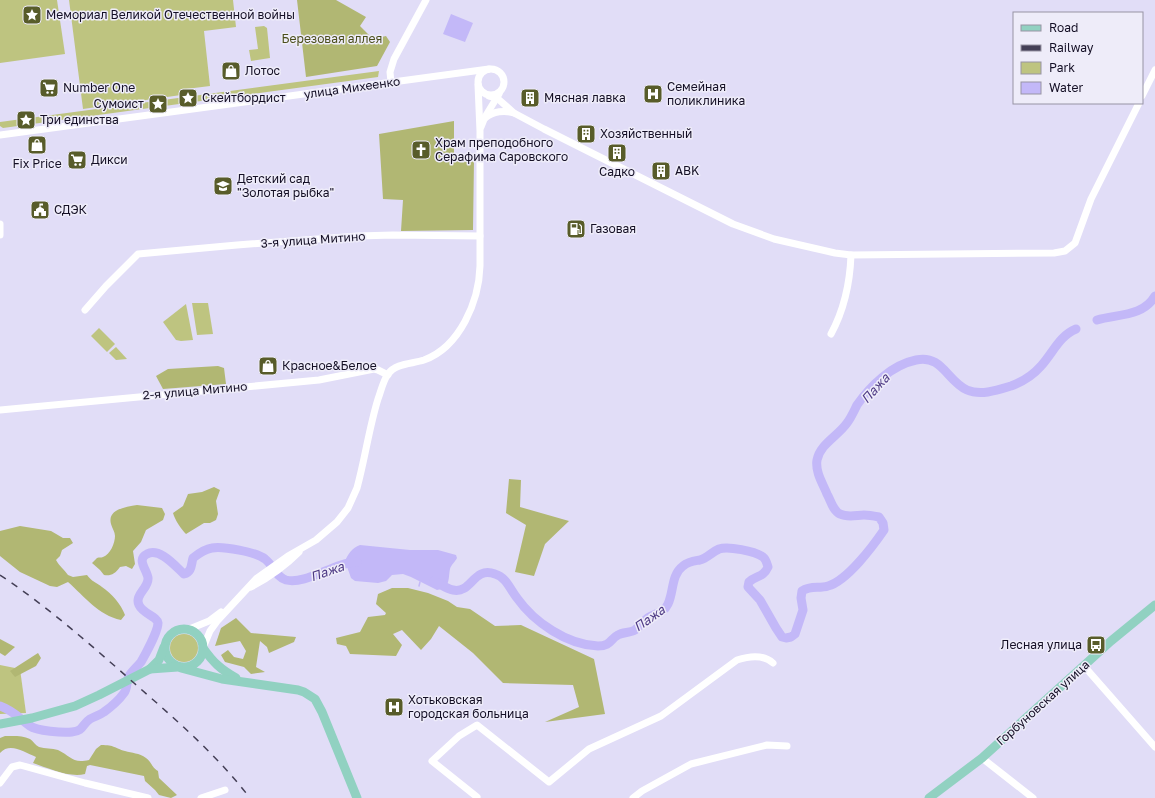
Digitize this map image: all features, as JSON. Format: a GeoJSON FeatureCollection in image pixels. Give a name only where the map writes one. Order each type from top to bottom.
{"type":"FeatureCollection","features":[{"type":"Feature","properties":{"kind":"main road","name":"Горбуновская улица"},"geometry":{"type":"LineString","coordinates":[[928,798],[982,758],[1111,641],[1155,605]]}},
{"type":"Feature","properties":{"kind":"main road"},"geometry":{"type":"LineString","coordinates":[[4,723],[32,718],[74,706],[150,669],[158,660],[170,634],[176,631],[187,630],[198,636],[202,641],[203,648],[200,658],[192,666],[150,669]]}},
{"type":"Feature","properties":{"kind":"main road"},"geometry":{"type":"LineString","coordinates":[[165,645],[167,658],[172,663],[180,667],[222,679],[298,690],[315,699],[322,712],[357,798]]}},
{"type":"Feature","properties":{"kind":"main road"},"geometry":{"type":"LineString","coordinates":[[203,648],[223,671],[241,681]]}},
{"type":"Feature","properties":{"kind":"street"},"geometry":{"type":"LineString","coordinates":[[391,82],[391,67],[394,59],[426,0]]}},
{"type":"Feature","properties":{"kind":"street"},"geometry":{"type":"LineString","coordinates":[[203,648],[210,631],[227,609],[248,589],[301,549],[316,540],[337,522],[348,508],[360,477],[375,408],[384,381],[388,374],[395,368],[424,360],[440,352],[458,332],[472,308],[479,285],[480,260],[480,131],[478,84],[481,74],[489,69],[496,70],[502,74],[505,82],[501,92],[484,120],[480,131]]}},
{"type":"Feature","properties":{"kind":"street","name":"улица Михеенко"},"geometry":{"type":"LineString","coordinates":[[0,135],[489,69]]}},
{"type":"Feature","properties":{"kind":"street"},"geometry":{"type":"LineString","coordinates":[[1143,94],[1155,70]]}},
{"type":"Feature","properties":{"kind":"street"},"geometry":{"type":"LineString","coordinates":[[464,73],[471,74],[482,92],[489,96],[501,92]]}},
{"type":"Feature","properties":{"kind":"street"},"geometry":{"type":"LineString","coordinates":[[501,92],[515,113]]}},
{"type":"Feature","properties":{"kind":"street"},"geometry":{"type":"LineString","coordinates":[[501,92],[515,113]]}},
{"type":"Feature","properties":{"kind":"street"},"geometry":{"type":"LineString","coordinates":[[484,120],[488,115],[497,112],[515,113],[733,224],[780,240],[835,253],[851,255],[1054,252],[1066,251],[1075,243],[1091,199],[1138,104]]}},
{"type":"Feature","properties":{"kind":"street"},"geometry":{"type":"LineString","coordinates":[[0,224],[0,235]]}},
{"type":"Feature","properties":{"kind":"street","name":"3-я улица Митино"},"geometry":{"type":"LineString","coordinates":[[85,310],[106,286],[136,256],[147,253],[296,240],[365,236],[480,236]]}},
{"type":"Feature","properties":{"kind":"street"},"geometry":{"type":"LineString","coordinates":[[831,334],[838,321],[850,276],[851,255]]}},
{"type":"Feature","properties":{"kind":"street","name":"2-я улица Митино"},"geometry":{"type":"LineString","coordinates":[[0,410],[319,380],[374,369],[388,374]]}},
{"type":"Feature","properties":{"kind":"street"},"geometry":{"type":"LineString","coordinates":[[187,630],[209,621],[227,609]]}},
{"type":"Feature","properties":{"kind":"street"},"geometry":{"type":"LineString","coordinates":[[477,798],[432,761],[459,736],[477,725],[549,782],[589,750],[660,716],[737,660],[750,656],[769,659],[773,663]]}},
{"type":"Feature","properties":{"kind":"street"},"geometry":{"type":"LineString","coordinates":[[1084,666],[1155,747]]}},
{"type":"Feature","properties":{"kind":"street"},"geometry":{"type":"LineString","coordinates":[[633,798],[642,791],[691,764],[767,745],[787,746]]}},
{"type":"Feature","properties":{"kind":"street"},"geometry":{"type":"LineString","coordinates":[[982,758],[1033,798]]}},
{"type":"Feature","properties":{"kind":"street"},"geometry":{"type":"LineString","coordinates":[[0,783],[12,767],[20,765],[85,783],[148,798]]}},
{"type":"Feature","properties":{"kind":"street"},"geometry":{"type":"LineString","coordinates":[[201,798],[225,790]]}},
{"type":"Feature","properties":{"kind":"green space"},"geometry":{"type":"Polygon","coordinates":[[[0,0],[57,0],[65,54],[0,63],[0,0]]]}},
{"type":"Feature","properties":{"kind":"green space"},"geometry":{"type":"Polygon","coordinates":[[[69,0],[233,0],[236,27],[204,31],[210,86],[186,89],[181,95],[83,109],[69,0]]]}},
{"type":"Feature","properties":{"kind":"green space","name":"Березовая аллея"},"geometry":{"type":"Polygon","coordinates":[[[297,0],[336,0],[366,17],[360,26],[373,39],[386,36],[390,42],[377,66],[306,77],[297,0]]]}},
{"type":"Feature","properties":{"kind":"green space"},"geometry":{"type":"Polygon","coordinates":[[[264,26],[267,28],[270,58],[251,61],[249,50],[258,49],[255,27],[264,26]]]}},
{"type":"Feature","properties":{"kind":"green space"},"geometry":{"type":"Polygon","coordinates":[[[379,71],[378,77],[3,128],[0,126],[0,122],[379,71]]]}},
{"type":"Feature","properties":{"kind":"green space"},"geometry":{"type":"Polygon","coordinates":[[[454,121],[454,157],[474,160],[473,230],[401,231],[403,200],[383,199],[379,134],[454,121]]]}},
{"type":"Feature","properties":{"kind":"green space"},"geometry":{"type":"Polygon","coordinates":[[[192,303],[208,303],[213,334],[197,335],[192,303]]]}},
{"type":"Feature","properties":{"kind":"green space"},"geometry":{"type":"Polygon","coordinates":[[[186,304],[193,340],[176,340],[163,322],[186,304]]]}},
{"type":"Feature","properties":{"kind":"green space"},"geometry":{"type":"Polygon","coordinates":[[[99,328],[115,344],[107,352],[91,336],[99,328]]]}},
{"type":"Feature","properties":{"kind":"green space"},"geometry":{"type":"Polygon","coordinates":[[[116,347],[127,359],[116,360],[109,353],[116,347]]]}},
{"type":"Feature","properties":{"kind":"green space"},"geometry":{"type":"Polygon","coordinates":[[[218,366],[224,368],[226,384],[163,389],[156,376],[168,369],[218,366]]]}},
{"type":"Feature","properties":{"kind":"green space"},"geometry":{"type":"Polygon","coordinates":[[[509,479],[521,480],[520,507],[569,521],[545,544],[534,576],[515,572],[526,525],[506,513],[509,479]]]}},
{"type":"Feature","properties":{"kind":"green space"},"geometry":{"type":"Polygon","coordinates":[[[214,487],[220,490],[216,501],[218,514],[216,520],[210,523],[204,523],[186,534],[178,524],[173,513],[183,506],[188,494],[202,492],[214,487]]]}},
{"type":"Feature","properties":{"kind":"green space"},"geometry":{"type":"Polygon","coordinates":[[[137,505],[162,508],[165,514],[163,520],[146,530],[141,542],[133,551],[135,564],[132,569],[126,566],[120,567],[113,574],[104,575],[92,563],[97,558],[106,556],[113,545],[115,533],[111,524],[112,515],[118,510],[137,505]]]}},
{"type":"Feature","properties":{"kind":"green space"},"geometry":{"type":"Polygon","coordinates":[[[20,526],[51,531],[63,538],[70,538],[73,543],[62,550],[60,556],[56,560],[57,562],[68,575],[73,577],[87,575],[109,593],[119,603],[125,615],[121,620],[113,618],[99,610],[68,582],[57,587],[50,586],[20,572],[0,556],[0,531],[20,526]]]}},
{"type":"Feature","properties":{"kind":"green space"},"geometry":{"type":"Polygon","coordinates":[[[392,588],[408,588],[428,593],[448,601],[457,607],[470,609],[495,626],[521,625],[594,659],[605,714],[545,722],[579,707],[573,685],[503,683],[473,653],[439,626],[431,639],[421,650],[402,630],[393,634],[402,645],[396,656],[350,654],[346,646],[337,644],[336,638],[360,632],[368,617],[385,615],[386,613],[376,604],[378,594],[392,588]]]}},
{"type":"Feature","properties":{"kind":"green space"},"geometry":{"type":"Polygon","coordinates":[[[236,618],[251,633],[296,637],[294,642],[269,653],[267,647],[260,641],[256,667],[265,672],[251,674],[244,667],[225,662],[221,655],[228,650],[234,657],[243,659],[246,651],[240,641],[215,646],[221,628],[236,618]]]}},
{"type":"Feature","properties":{"kind":"green space"},"geometry":{"type":"Polygon","coordinates":[[[184,634],[194,638],[198,648],[194,658],[184,662],[174,658],[170,648],[174,638],[184,634]]]}},
{"type":"Feature","properties":{"kind":"green space"},"geometry":{"type":"Polygon","coordinates":[[[0,639],[15,647],[5,656],[0,653],[0,639]]]}},
{"type":"Feature","properties":{"kind":"green space"},"geometry":{"type":"Polygon","coordinates":[[[38,653],[41,658],[36,666],[15,677],[10,671],[38,653]]]}},
{"type":"Feature","properties":{"kind":"green space"},"geometry":{"type":"Polygon","coordinates":[[[0,665],[20,669],[26,713],[0,714],[0,665]]]}},
{"type":"Feature","properties":{"kind":"green space"},"geometry":{"type":"Polygon","coordinates":[[[5,736],[17,736],[30,739],[39,747],[58,750],[72,759],[79,761],[89,760],[96,749],[101,745],[112,746],[138,754],[148,760],[158,771],[159,778],[177,795],[171,798],[159,795],[145,781],[144,776],[90,765],[87,766],[85,774],[65,774],[33,763],[36,757],[17,749],[8,748],[0,753],[0,738],[5,736]]]}},
{"type":"Feature","properties":{"kind":"water"},"geometry":{"type":"Polygon","coordinates":[[[451,14],[473,23],[465,42],[443,34],[451,14]]]}},
{"type":"Feature","properties":{"kind":"water"},"geometry":{"type":"Polygon","coordinates":[[[360,545],[410,550],[438,550],[456,555],[457,558],[451,568],[447,585],[437,590],[403,574],[392,575],[386,581],[378,583],[355,581],[351,578],[345,561],[347,556],[360,545]]]}},
{"type":"Feature","properties":{"kind":"waterway","name":"Пажа"},"geometry":{"type":"LineString","coordinates":[[1097,320],[1137,311],[1144,308],[1155,296]]}},
{"type":"Feature","properties":{"kind":"waterway","name":"Пажа"},"geometry":{"type":"LineString","coordinates":[[434,581],[446,588],[459,590],[469,585],[482,574],[495,574],[505,581],[524,607],[552,631],[563,637],[586,645],[602,646],[608,644],[620,634],[635,630],[647,618],[664,609],[670,599],[676,574],[685,564],[703,559],[719,549],[729,548],[754,553],[766,560],[768,567],[766,571],[749,582],[748,587],[760,600],[782,637],[791,637],[795,634],[803,610],[801,598],[802,591],[809,588],[828,586],[835,583],[859,562],[884,530],[883,523],[879,517],[866,515],[846,516],[838,513],[832,506],[817,469],[817,460],[822,449],[843,428],[857,405],[875,383],[899,366],[916,360],[925,359],[938,364],[960,386],[972,392],[989,392],[1001,389],[1028,378],[1041,366],[1061,340],[1076,329]]}},
{"type":"Feature","properties":{"kind":"waterway","name":"Пажа"},"geometry":{"type":"LineString","coordinates":[[0,706],[13,712],[33,728],[68,732],[81,729],[87,721],[104,712],[122,696],[127,687],[129,676],[143,659],[154,637],[158,623],[155,618],[141,608],[138,601],[138,598],[148,582],[142,562],[142,559],[147,554],[157,553],[162,555],[184,574],[190,570],[193,558],[207,549],[223,548],[239,550],[261,556],[268,562],[277,574],[286,580],[294,581],[311,577],[348,563],[357,562]]}},
{"type":"Feature","properties":{"kind":"waterway"},"geometry":{"type":"LineString","coordinates":[[419,586],[420,582]]}},
{"type":"Feature","properties":{"kind":"railway"},"geometry":{"type":"LineString","coordinates":[[0,575],[18,587],[69,627],[165,710],[209,752],[250,798]]}},
{"type":"Feature","properties":{"kind":"place","name":"Мемориал Великой Отечественной войны"},"geometry":{"type":"Point","coordinates":[32,15]}},
{"type":"Feature","properties":{"kind":"place","name":"Лотос"},"geometry":{"type":"Point","coordinates":[231,71]}},
{"type":"Feature","properties":{"kind":"place","name":"Number One"},"geometry":{"type":"Point","coordinates":[49,88]}},
{"type":"Feature","properties":{"kind":"place","name":"Семейная поликлиника"},"geometry":{"type":"Point","coordinates":[653,94]}},
{"type":"Feature","properties":{"kind":"place","name":"Скейтбордист"},"geometry":{"type":"Point","coordinates":[188,98]}},
{"type":"Feature","properties":{"kind":"place","name":"Мясная лавка"},"geometry":{"type":"Point","coordinates":[530,98]}},
{"type":"Feature","properties":{"kind":"place","name":"Сумоист"},"geometry":{"type":"Point","coordinates":[158,104]}},
{"type":"Feature","properties":{"kind":"place","name":"Три единства"},"geometry":{"type":"Point","coordinates":[26,120]}},
{"type":"Feature","properties":{"kind":"place","name":"Хозяйственный"},"geometry":{"type":"Point","coordinates":[586,134]}},
{"type":"Feature","properties":{"kind":"place","name":"Fix Price"},"geometry":{"type":"Point","coordinates":[37,145]}},
{"type":"Feature","properties":{"kind":"place","name":"Храм преподобного Серафима Саровского"},"geometry":{"type":"Point","coordinates":[421,150]}},
{"type":"Feature","properties":{"kind":"place","name":"Садко"},"geometry":{"type":"Point","coordinates":[617,153]}},
{"type":"Feature","properties":{"kind":"place","name":"Дикси"},"geometry":{"type":"Point","coordinates":[77,160]}},
{"type":"Feature","properties":{"kind":"place","name":"ABK"},"geometry":{"type":"Point","coordinates":[661,171]}},
{"type":"Feature","properties":{"kind":"place","name":"Детский сад \"Золотая рыбка\""},"geometry":{"type":"Point","coordinates":[223,186]}},
{"type":"Feature","properties":{"kind":"place","name":"СДЭК"},"geometry":{"type":"Point","coordinates":[40,210]}},
{"type":"Feature","properties":{"kind":"place","name":"Газовая"},"geometry":{"type":"Point","coordinates":[576,229]}},
{"type":"Feature","properties":{"kind":"place","name":"Красное&Белое"},"geometry":{"type":"Point","coordinates":[268,366]}},
{"type":"Feature","properties":{"kind":"place","name":"Лесная улица"},"geometry":{"type":"Point","coordinates":[1096,645]}},
{"type":"Feature","properties":{"kind":"place","name":"Хотьковская городская больница"},"geometry":{"type":"Point","coordinates":[394,707]}}]}
